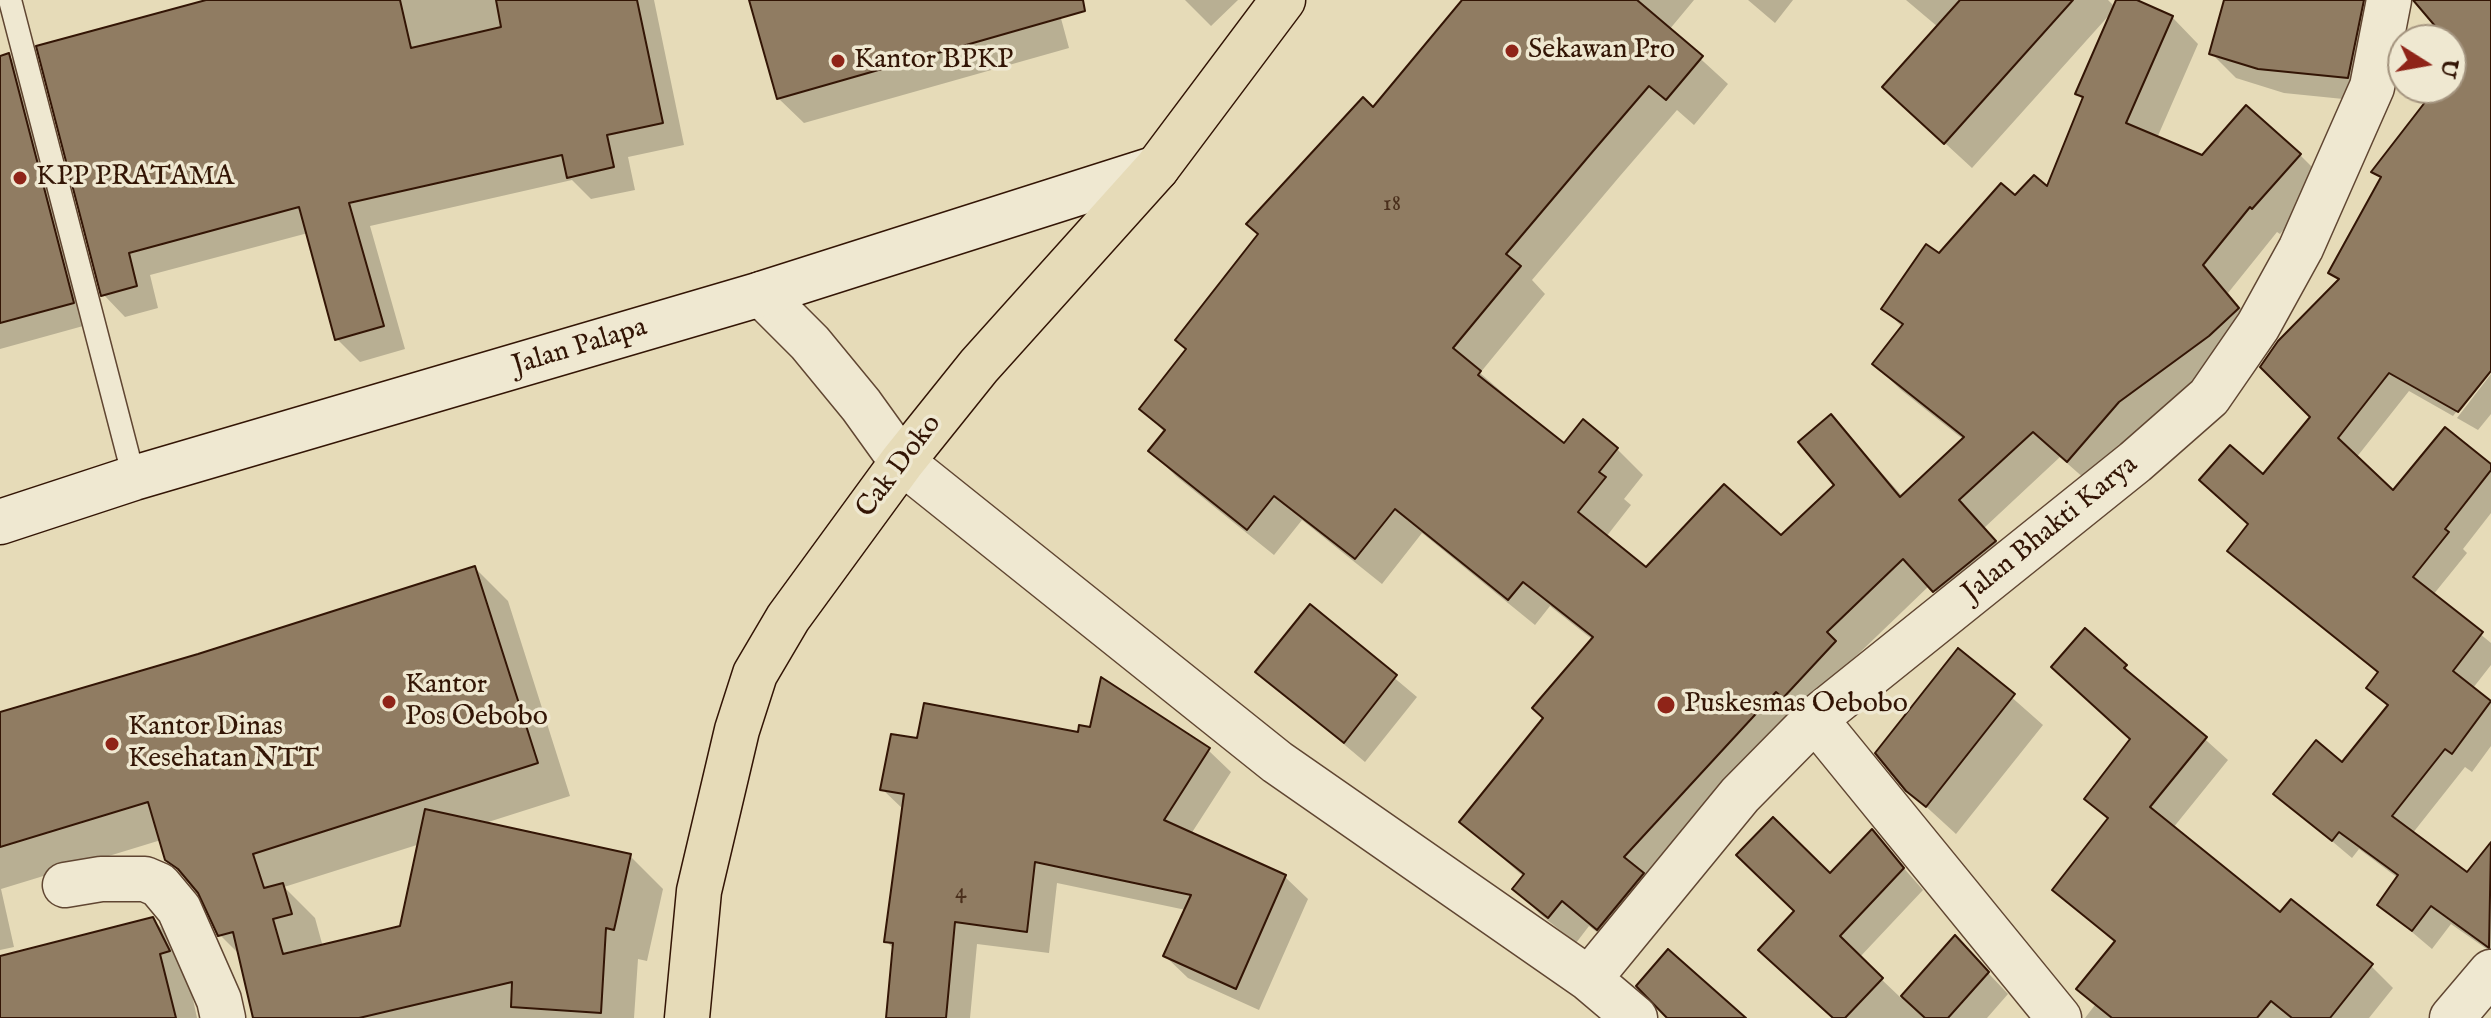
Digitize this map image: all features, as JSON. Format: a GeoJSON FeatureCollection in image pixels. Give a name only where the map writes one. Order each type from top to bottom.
{"type":"FeatureCollection","features":[{"type":"Feature","properties":{"kind":"main road","name":"Cak Doko"},"geometry":{"type":"LineString","coordinates":[[687,1018],[699,891],[737,730],[755,674],[788,618],[902,462],[979,366],[1157,168],[1283,0]]}},
{"type":"Feature","properties":{"kind":"street","name":"Jalan Bhakti Karya"},"geometry":{"type":"LineString","coordinates":[[1589,979],[1740,795],[1815,719],[2135,462],[2209,397],[2258,326],[2301,248],[2372,87],[2389,0]]}},
{"type":"Feature","properties":{"kind":"street","name":"Jalan Palapa"},"geometry":{"type":"LineString","coordinates":[[0,522],[134,478],[761,294],[1157,168]]}},
{"type":"Feature","properties":{"kind":"street"},"geometry":{"type":"LineString","coordinates":[[761,294],[810,343],[861,405],[902,462],[1277,762],[1589,979],[1635,1018]]}},
{"type":"Feature","properties":{"kind":"street"},"geometry":{"type":"LineString","coordinates":[[1815,719],[2059,1018]]}},
{"type":"Feature","properties":{"kind":"street"},"geometry":{"type":"LineString","coordinates":[[65,885],[101,879],[145,879],[159,885],[179,909],[219,1000],[223,1018]]}},
{"type":"Feature","properties":{"kind":"street"},"geometry":{"type":"LineString","coordinates":[[2452,1018],[2491,972]]}},
{"type":"Feature","properties":{"kind":"lane"},"geometry":{"type":"LineString","coordinates":[[10,0],[134,478]]}},
{"type":"Feature","properties":{"kind":"building"},"geometry":{"type":"Polygon","coordinates":[[[206,0],[400,0],[411,48],[501,27],[496,0],[637,0],[663,123],[607,135],[614,167],[567,178],[562,155],[349,203],[384,326],[335,340],[299,207],[129,253],[137,286],[101,296],[36,46],[206,0]]]}},
{"type":"Feature","properties":{"kind":"building","name":"Kantor BPKP"},"geometry":{"type":"Polygon","coordinates":[[[749,0],[1083,0],[1085,11],[777,99],[749,0]]]}},
{"type":"Feature","properties":{"kind":"building"},"geometry":{"type":"Polygon","coordinates":[[[1462,0],[1637,0],[1703,56],[1666,100],[1649,86],[1594,150],[1506,254],[1521,266],[1453,348],[1481,371],[1478,375],[1564,443],[1583,419],[1618,448],[1599,472],[1606,477],[1578,512],[1646,567],[1724,484],[1781,535],[1834,485],[1798,442],[1831,414],[1900,497],[1964,437],[1872,364],[1903,324],[1881,309],[1926,244],[1939,253],[2001,183],[2015,195],[2034,175],[2047,186],[2083,97],[2075,94],[2116,0],[2137,0],[2173,16],[2126,123],[2202,155],[2246,105],[2301,154],[2252,209],[2250,207],[2203,265],[2239,308],[2209,336],[2119,402],[2067,462],[2033,432],[1959,500],[1996,541],[1933,592],[1903,559],[1827,632],[1836,641],[1783,698],[1776,692],[1624,857],[1644,873],[1597,930],[1562,901],[1548,918],[1512,889],[1524,874],[1459,822],[1543,718],[1532,708],[1593,637],[1523,582],[1508,600],[1395,509],[1355,559],[1274,496],[1247,530],[1148,451],[1165,430],[1139,409],[1186,349],[1175,340],[1258,234],[1246,224],[1363,97],[1373,107],[1462,0]]]}},
{"type":"Feature","properties":{"kind":"building"},"geometry":{"type":"Polygon","coordinates":[[[1960,0],[2073,0],[1944,144],[1882,87],[1960,0]]]}},
{"type":"Feature","properties":{"kind":"building"},"geometry":{"type":"Polygon","coordinates":[[[2224,0],[2364,0],[2348,78],[2258,69],[2209,54],[2224,0]]]}},
{"type":"Feature","properties":{"kind":"building"},"geometry":{"type":"Polygon","coordinates":[[[2413,0],[2491,0],[2491,371],[2458,412],[2389,373],[2338,438],[2393,490],[2445,427],[2491,464],[2491,470],[2445,529],[2449,532],[2413,577],[2483,632],[2453,671],[2491,701],[2452,754],[2445,749],[2392,816],[2467,872],[2491,842],[2489,948],[2431,906],[2412,931],[2377,905],[2398,875],[2339,832],[2332,841],[2273,794],[2316,740],[2342,762],[2388,705],[2366,688],[2378,672],[2227,551],[2248,524],[2199,480],[2230,445],[2263,474],[2310,417],[2260,367],[2278,341],[2339,279],[2328,273],[2381,177],[2371,172],[2424,104],[2467,104],[2467,24],[2433,24],[2413,0]]]}},
{"type":"Feature","properties":{"kind":"building","name":"KPP PRATAMA"},"geometry":{"type":"Polygon","coordinates":[[[9,53],[74,303],[0,323],[0,56],[9,53]]]}},
{"type":"Feature","properties":{"kind":"building"},"geometry":{"type":"Polygon","coordinates":[[[475,566],[538,763],[253,854],[264,888],[283,883],[292,914],[273,919],[283,954],[400,926],[425,809],[631,854],[614,930],[606,928],[601,1013],[511,1007],[512,982],[359,1018],[253,1018],[233,932],[218,936],[198,893],[178,869],[165,860],[148,802],[0,847],[0,712],[198,654],[475,566]]]}},
{"type":"Feature","properties":{"kind":"building"},"geometry":{"type":"Polygon","coordinates":[[[1310,604],[1397,675],[1344,743],[1255,672],[1310,604]]]}},
{"type":"Feature","properties":{"kind":"building"},"geometry":{"type":"Polygon","coordinates":[[[2085,628],[2127,665],[2124,668],[2207,737],[2150,807],[2280,912],[2291,899],[2373,964],[2330,1018],[2292,1018],[2271,1001],[2257,1018],[2112,1018],[2076,989],[2115,941],[2052,890],[2108,818],[2084,799],[2130,739],[2051,667],[2085,628]]]}},
{"type":"Feature","properties":{"kind":"building"},"geometry":{"type":"Polygon","coordinates":[[[1958,648],[2015,694],[1926,807],[1906,791],[1875,753],[1958,648]]]}},
{"type":"Feature","properties":{"kind":"building"},"geometry":{"type":"Polygon","coordinates":[[[1101,677],[1210,748],[1164,820],[1286,875],[1236,989],[1163,956],[1191,895],[1035,862],[1027,932],[955,922],[946,1018],[886,1018],[893,943],[884,942],[904,794],[880,790],[891,734],[917,738],[924,703],[1078,732],[1079,725],[1090,727],[1101,677]]]}},
{"type":"Feature","properties":{"kind":"building"},"geometry":{"type":"Polygon","coordinates":[[[1773,817],[1830,873],[1872,829],[1904,868],[1840,936],[1883,978],[1845,1018],[1833,1018],[1758,950],[1794,911],[1736,855],[1773,817]]]}},
{"type":"Feature","properties":{"kind":"building"},"geometry":{"type":"Polygon","coordinates":[[[153,917],[170,951],[160,954],[176,1018],[0,1018],[0,956],[153,917]]]}},
{"type":"Feature","properties":{"kind":"building"},"geometry":{"type":"Polygon","coordinates":[[[1955,935],[1989,972],[1948,1018],[1925,1018],[1901,996],[1955,935]]]}},
{"type":"Feature","properties":{"kind":"building"},"geometry":{"type":"Polygon","coordinates":[[[1668,949],[1746,1018],[1667,1018],[1636,986],[1668,949]]]}},
{"type":"Feature","properties":{"kind":"place","name":"Sekawan Pro"},"geometry":{"type":"Point","coordinates":[1512,51]}},
{"type":"Feature","properties":{"kind":"place","name":"Kantor BPKP"},"geometry":{"type":"Point","coordinates":[838,61]}},
{"type":"Feature","properties":{"kind":"place","name":"KPP PRATAMA"},"geometry":{"type":"Point","coordinates":[20,178]}},
{"type":"Feature","properties":{"kind":"place","name":"Kantor Pos Oebobo"},"geometry":{"type":"Point","coordinates":[389,702]}},
{"type":"Feature","properties":{"kind":"place","name":"Puskesmas Oebobo"},"geometry":{"type":"Point","coordinates":[1666,705]}},
{"type":"Feature","properties":{"kind":"place","name":"Kantor Dinas Kesehatan NTT"},"geometry":{"type":"Point","coordinates":[112,744]}}]}
